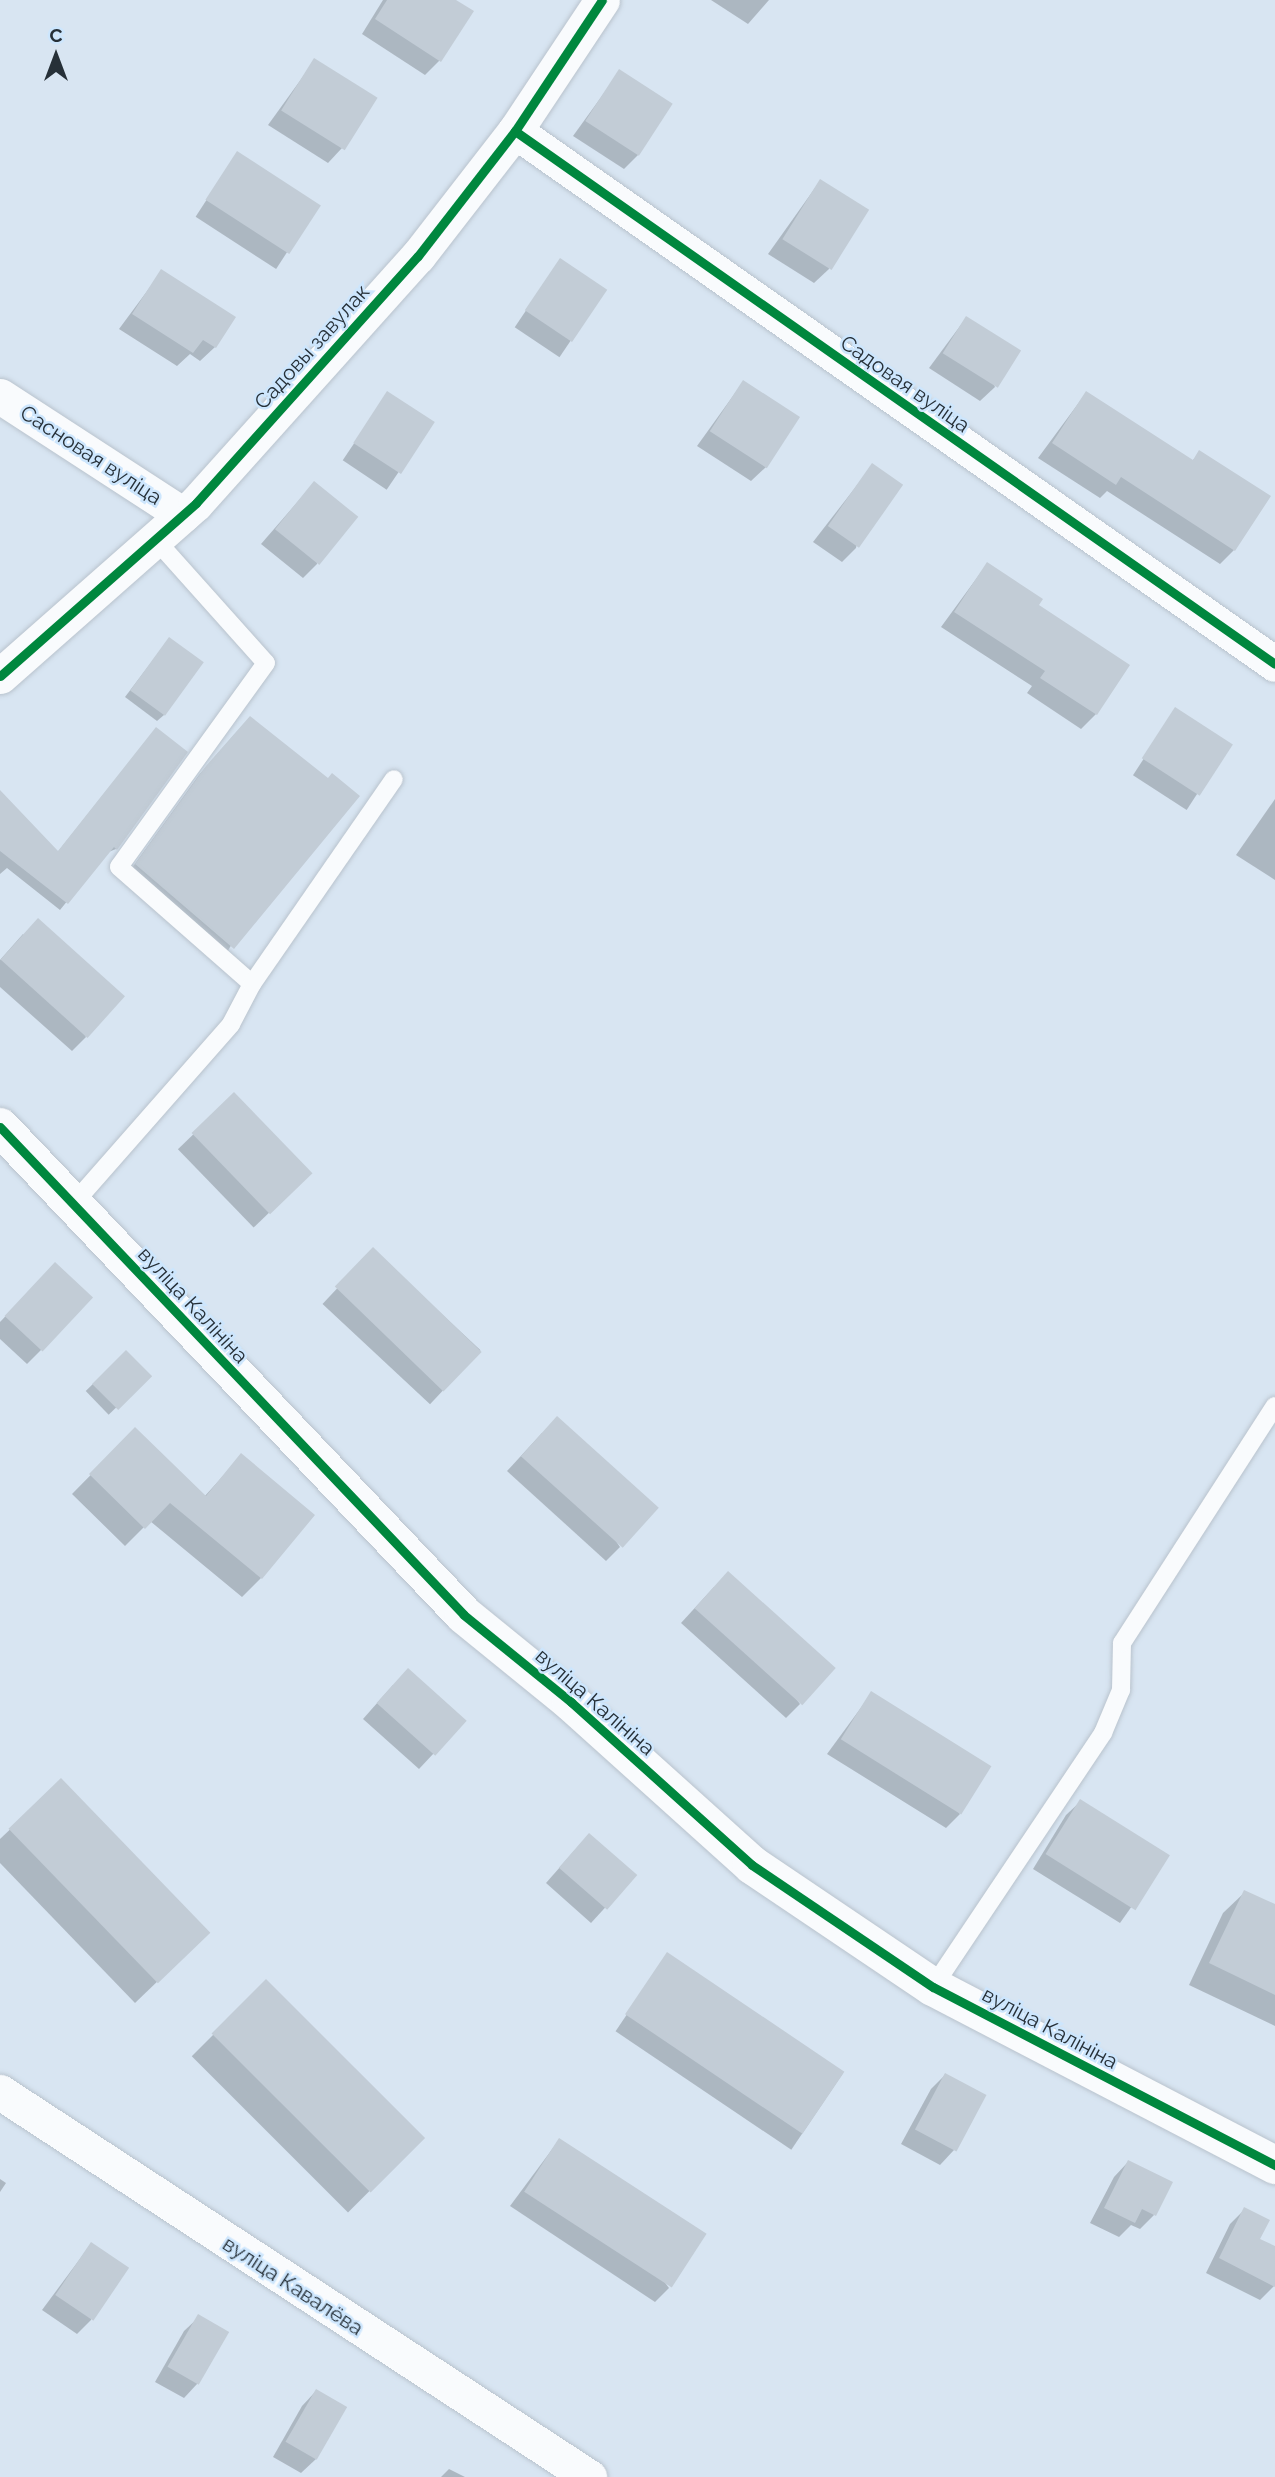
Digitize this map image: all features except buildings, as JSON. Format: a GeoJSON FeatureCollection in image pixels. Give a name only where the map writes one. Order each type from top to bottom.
{"type":"FeatureCollection","features":[{"type":"Feature","properties":{"kind":"street","name":"Садовы завулак"},"geometry":{"type":"LineString","coordinates":[[0,676],[183,514],[418,256],[515,131],[591,4]]}},
{"type":"Feature","properties":{"kind":"street","name":"Садовая вуліца"},"geometry":{"type":"LineString","coordinates":[[515,131],[1275,664]]}},
{"type":"Feature","properties":{"kind":"street","name":"Сасновая вуліца"},"geometry":{"type":"LineString","coordinates":[[0,396],[183,514]]}},
{"type":"Feature","properties":{"kind":"street","name":"вуліца Калініна"},"geometry":{"type":"LineString","coordinates":[[0,1127],[464,1615],[571,1702],[752,1865],[933,1987],[1275,2165]]}},
{"type":"Feature","properties":{"kind":"street","name":"вуліца Кавалёва"},"geometry":{"type":"LineString","coordinates":[[0,2092],[589,2477]]}},
{"type":"Feature","properties":{"kind":"lane"},"geometry":{"type":"LineString","coordinates":[[156,539],[266,663],[119,867],[252,984]]}},
{"type":"Feature","properties":{"kind":"lane"},"geometry":{"type":"LineString","coordinates":[[74,1203],[231,1024],[252,984],[394,779]]}},
{"type":"Feature","properties":{"kind":"lane"},"geometry":{"type":"LineString","coordinates":[[933,1987],[1103,1733],[1121,1690],[1122,1643],[1275,1406]]}},
{"type":"Feature","properties":{"kind":"cycle path"},"geometry":{"type":"LineString","coordinates":[[0,676],[196,503],[418,256],[515,131],[602,0]]}},
{"type":"Feature","properties":{"kind":"cycle path"},"geometry":{"type":"LineString","coordinates":[[515,131],[1275,664]]}},
{"type":"Feature","properties":{"kind":"cycle path"},"geometry":{"type":"LineString","coordinates":[[0,1127],[464,1615],[571,1702],[752,1865],[933,1987],[1275,2165]]}}]}
